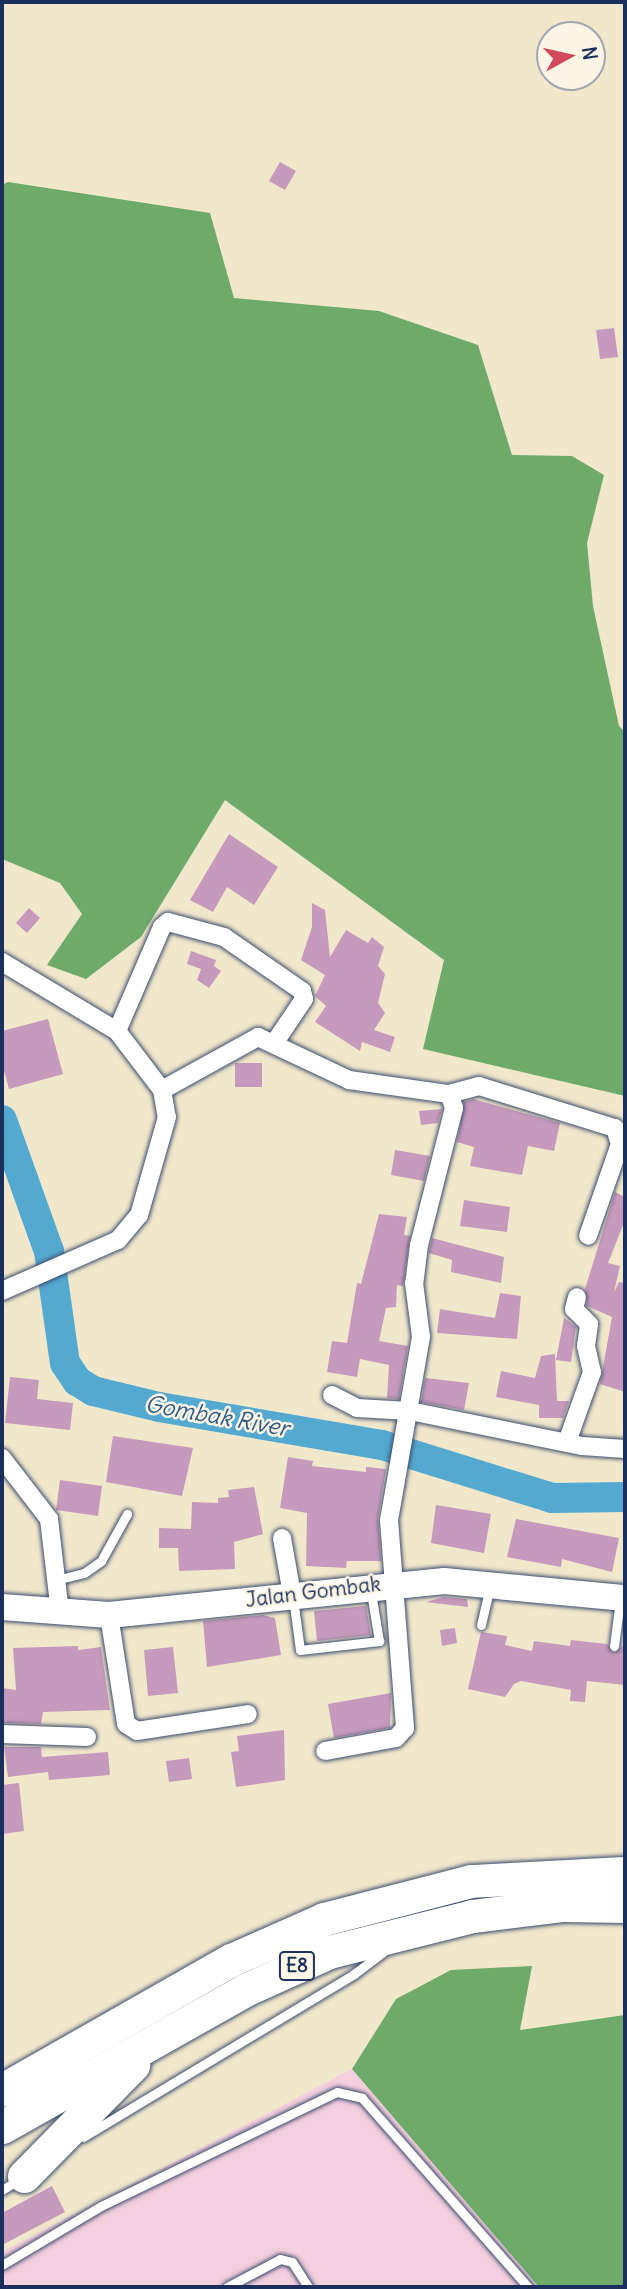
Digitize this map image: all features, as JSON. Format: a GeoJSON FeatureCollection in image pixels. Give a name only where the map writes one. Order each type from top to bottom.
{"type":"FeatureCollection","features":[{"type":"Feature","properties":{"kind":"highway","name":"E8"},"geometry":{"type":"LineString","coordinates":[[2,2090],[232,1960],[324,1919],[471,1881],[625,1872]]}},
{"type":"Feature","properties":{"kind":"highway","name":"E8"},"geometry":{"type":"LineString","coordinates":[[2,2127],[245,1990],[328,1952],[415,1927],[563,1905],[625,1906]]}},
{"type":"Feature","properties":{"kind":"highway"},"geometry":{"type":"LineString","coordinates":[[13,2183],[162,2036]]}},
{"type":"Feature","properties":{"kind":"main road","name":"Jalan Gombak"},"geometry":{"type":"LineString","coordinates":[[2,1607],[109,1615],[293,1597],[391,1583],[444,1581],[623,1598]]}},
{"type":"Feature","properties":{"kind":"street"},"geometry":{"type":"LineString","coordinates":[[117,1031],[168,922],[224,937],[302,990],[304,999],[275,1042]]}},
{"type":"Feature","properties":{"kind":"street"},"geometry":{"type":"LineString","coordinates":[[2,962],[117,1031],[162,1090],[167,1117],[139,1215],[118,1240],[2,1291]]}},
{"type":"Feature","properties":{"kind":"street"},"geometry":{"type":"LineString","coordinates":[[162,1090],[246,1040],[258,1037],[275,1042],[349,1080],[449,1094],[479,1086],[615,1128],[620,1144],[588,1236]]}},
{"type":"Feature","properties":{"kind":"street"},"geometry":{"type":"LineString","coordinates":[[325,1751],[396,1738],[405,1728],[407,1710],[391,1583],[389,1520],[421,1337],[414,1283],[419,1245],[454,1108],[449,1094]]}},
{"type":"Feature","properties":{"kind":"street"},"geometry":{"type":"LineString","coordinates":[[567,1442],[592,1372],[586,1346],[589,1324],[574,1309],[577,1297]]}},
{"type":"Feature","properties":{"kind":"street"},"geometry":{"type":"LineString","coordinates":[[332,1395],[357,1408],[410,1411],[567,1442],[625,1449]]}},
{"type":"Feature","properties":{"kind":"street"},"geometry":{"type":"LineString","coordinates":[[2,1458],[49,1519],[60,1579],[61,1612]]}},
{"type":"Feature","properties":{"kind":"street"},"geometry":{"type":"LineString","coordinates":[[282,1538],[293,1597]]}},
{"type":"Feature","properties":{"kind":"street"},"geometry":{"type":"LineString","coordinates":[[109,1615],[127,1724],[137,1731],[248,1714]]}},
{"type":"Feature","properties":{"kind":"street"},"geometry":{"type":"LineString","coordinates":[[2,1734],[87,1737]]}},
{"type":"Feature","properties":{"kind":"lane"},"geometry":{"type":"LineString","coordinates":[[60,1579],[84,1573],[101,1561],[127,1514]]}},
{"type":"Feature","properties":{"kind":"lane"},"geometry":{"type":"LineString","coordinates":[[481,1625],[491,1586]]}},
{"type":"Feature","properties":{"kind":"lane"},"geometry":{"type":"LineString","coordinates":[[371,1591],[379,1641],[300,1650],[293,1597],[371,1591]]}},
{"type":"Feature","properties":{"kind":"lane"},"geometry":{"type":"LineString","coordinates":[[614,1646],[623,1598]]}},
{"type":"Feature","properties":{"kind":"lane"},"geometry":{"type":"LineString","coordinates":[[13,2183],[354,1974],[415,1927]]}},
{"type":"Feature","properties":{"kind":"lane"},"geometry":{"type":"LineString","coordinates":[[2,2265],[102,2206],[337,2092],[362,2098],[528,2287]]}},
{"type":"Feature","properties":{"kind":"lane"},"geometry":{"type":"LineString","coordinates":[[227,2287],[280,2259],[292,2262],[307,2287]]}},
{"type":"Feature","properties":{"kind":"shaded area"},"geometry":{"type":"Polygon","coordinates":[[[352,2069],[539,2287],[2,2287],[2,2252],[352,2069]]]}},
{"type":"Feature","properties":{"kind":"green space"},"geometry":{"type":"Polygon","coordinates":[[[8,182],[210,213],[234,298],[379,311],[478,345],[512,455],[572,456],[604,475],[587,543],[593,606],[619,726],[625,732],[625,1096],[423,1049],[444,960],[225,800],[141,937],[86,979],[47,965],[82,914],[60,883],[2,859],[2,185],[8,182]]]}},
{"type":"Feature","properties":{"kind":"green space"},"geometry":{"type":"Polygon","coordinates":[[[532,1966],[520,2030],[625,2015],[625,2287],[539,2287],[352,2069],[396,1999],[451,1970],[532,1966]]]}},
{"type":"Feature","properties":{"kind":"building"},"geometry":{"type":"Polygon","coordinates":[[[280,162],[296,171],[285,190],[269,181],[280,162]]]}},
{"type":"Feature","properties":{"kind":"building"},"geometry":{"type":"Polygon","coordinates":[[[614,328],[618,357],[600,359],[596,330],[614,328]]]}},
{"type":"Feature","properties":{"kind":"building"},"geometry":{"type":"Polygon","coordinates":[[[229,834],[278,867],[254,905],[227,887],[213,912],[190,900],[229,834]]]}},
{"type":"Feature","properties":{"kind":"building"},"geometry":{"type":"Polygon","coordinates":[[[312,903],[325,910],[330,957],[346,930],[368,943],[372,937],[384,947],[378,966],[385,974],[378,1003],[385,1013],[374,1030],[395,1037],[390,1052],[362,1042],[360,1051],[315,1022],[326,1006],[315,996],[325,975],[301,960],[312,927],[312,903]]]}},
{"type":"Feature","properties":{"kind":"building"},"geometry":{"type":"Polygon","coordinates":[[[29,908],[40,918],[27,933],[16,923],[29,908]]]}},
{"type":"Feature","properties":{"kind":"building"},"geometry":{"type":"Polygon","coordinates":[[[191,951],[216,960],[214,966],[221,971],[209,988],[197,980],[201,969],[187,964],[191,951]]]}},
{"type":"Feature","properties":{"kind":"building"},"geometry":{"type":"Polygon","coordinates":[[[48,1019],[63,1074],[9,1089],[2,1063],[2,1031],[48,1019]]]}},
{"type":"Feature","properties":{"kind":"building"},"geometry":{"type":"Polygon","coordinates":[[[235,1063],[262,1063],[262,1087],[235,1087],[235,1063]]]}},
{"type":"Feature","properties":{"kind":"building"},"geometry":{"type":"Polygon","coordinates":[[[473,1099],[560,1123],[554,1151],[528,1146],[522,1175],[470,1166],[474,1147],[457,1142],[464,1102],[473,1099]]]}},
{"type":"Feature","properties":{"kind":"building"},"geometry":{"type":"Polygon","coordinates":[[[442,1109],[438,1123],[421,1125],[419,1111],[442,1109]]]}},
{"type":"Feature","properties":{"kind":"building"},"geometry":{"type":"Polygon","coordinates":[[[395,1150],[430,1156],[424,1181],[391,1175],[395,1150]]]}},
{"type":"Feature","properties":{"kind":"building"},"geometry":{"type":"Polygon","coordinates":[[[615,1192],[625,1197],[625,1220],[608,1263],[620,1266],[614,1292],[619,1282],[625,1283],[625,1392],[600,1384],[612,1317],[587,1306],[585,1289],[615,1192]]]}},
{"type":"Feature","properties":{"kind":"building"},"geometry":{"type":"Polygon","coordinates":[[[464,1200],[510,1207],[507,1232],[460,1226],[464,1200]]]}},
{"type":"Feature","properties":{"kind":"building"},"geometry":{"type":"Polygon","coordinates":[[[379,1214],[407,1217],[404,1235],[410,1236],[403,1286],[397,1285],[396,1307],[386,1308],[379,1341],[408,1346],[399,1399],[387,1398],[389,1365],[360,1359],[357,1377],[327,1372],[332,1341],[347,1343],[357,1283],[361,1284],[379,1214]]]}},
{"type":"Feature","properties":{"kind":"building"},"geometry":{"type":"Polygon","coordinates":[[[432,1238],[504,1257],[501,1283],[451,1272],[452,1260],[429,1253],[432,1238]]]}},
{"type":"Feature","properties":{"kind":"building"},"geometry":{"type":"Polygon","coordinates":[[[500,1293],[521,1296],[517,1339],[437,1333],[440,1309],[495,1318],[500,1293]]]}},
{"type":"Feature","properties":{"kind":"building"},"geometry":{"type":"Polygon","coordinates":[[[564,1318],[576,1327],[571,1362],[556,1360],[564,1318]]]}},
{"type":"Feature","properties":{"kind":"building"},"geometry":{"type":"Polygon","coordinates":[[[555,1354],[557,1401],[569,1401],[563,1418],[539,1418],[539,1405],[496,1397],[501,1371],[535,1378],[541,1356],[555,1354]]]}},
{"type":"Feature","properties":{"kind":"building"},"geometry":{"type":"Polygon","coordinates":[[[10,1377],[39,1380],[37,1399],[73,1403],[70,1430],[5,1423],[10,1377]]]}},
{"type":"Feature","properties":{"kind":"building"},"geometry":{"type":"Polygon","coordinates":[[[425,1378],[469,1383],[464,1410],[421,1402],[425,1378]]]}},
{"type":"Feature","properties":{"kind":"building"},"geometry":{"type":"Polygon","coordinates":[[[113,1436],[193,1448],[182,1496],[106,1482],[113,1436]]]}},
{"type":"Feature","properties":{"kind":"building"},"geometry":{"type":"Polygon","coordinates":[[[288,1457],[313,1461],[312,1466],[366,1472],[366,1467],[386,1469],[378,1518],[381,1561],[347,1561],[346,1568],[306,1566],[307,1513],[280,1508],[288,1457]]]}},
{"type":"Feature","properties":{"kind":"building"},"geometry":{"type":"Polygon","coordinates":[[[60,1480],[102,1486],[98,1516],[56,1510],[60,1480]]]}},
{"type":"Feature","properties":{"kind":"building"},"geometry":{"type":"Polygon","coordinates":[[[254,1487],[263,1534],[234,1542],[235,1569],[179,1571],[178,1548],[159,1548],[159,1528],[191,1529],[192,1502],[218,1503],[218,1498],[229,1497],[228,1490],[254,1487]]]}},
{"type":"Feature","properties":{"kind":"building"},"geometry":{"type":"Polygon","coordinates":[[[436,1505],[491,1514],[484,1553],[431,1543],[436,1505]]]}},
{"type":"Feature","properties":{"kind":"building"},"geometry":{"type":"Polygon","coordinates":[[[516,1519],[619,1538],[612,1572],[562,1559],[561,1567],[507,1557],[516,1519]]]}},
{"type":"Feature","properties":{"kind":"building"},"geometry":{"type":"Polygon","coordinates":[[[444,1597],[467,1599],[468,1607],[426,1602],[444,1597]]]}},
{"type":"Feature","properties":{"kind":"building"},"geometry":{"type":"Polygon","coordinates":[[[366,1606],[371,1635],[317,1641],[314,1611],[366,1606]]]}},
{"type":"Feature","properties":{"kind":"building"},"geometry":{"type":"Polygon","coordinates":[[[263,1615],[275,1618],[281,1655],[207,1667],[203,1621],[263,1615]]]}},
{"type":"Feature","properties":{"kind":"building"},"geometry":{"type":"Polygon","coordinates":[[[455,1628],[457,1643],[442,1646],[440,1630],[455,1628]]]}},
{"type":"Feature","properties":{"kind":"building"},"geometry":{"type":"Polygon","coordinates":[[[481,1632],[507,1636],[505,1645],[532,1651],[534,1641],[570,1646],[571,1640],[607,1644],[614,1653],[625,1644],[625,1685],[587,1681],[585,1702],[570,1701],[571,1690],[521,1681],[514,1684],[505,1697],[468,1689],[481,1632]]]}},
{"type":"Feature","properties":{"kind":"building"},"geometry":{"type":"Polygon","coordinates":[[[78,1646],[78,1650],[101,1647],[110,1710],[43,1712],[41,1724],[2,1723],[2,1688],[16,1690],[13,1648],[78,1646]]]}},
{"type":"Feature","properties":{"kind":"building"},"geometry":{"type":"Polygon","coordinates":[[[173,1647],[178,1693],[148,1696],[144,1650],[173,1647]]]}},
{"type":"Feature","properties":{"kind":"building"},"geometry":{"type":"Polygon","coordinates":[[[391,1693],[390,1728],[334,1738],[328,1704],[391,1693]]]}},
{"type":"Feature","properties":{"kind":"building"},"geometry":{"type":"Polygon","coordinates":[[[284,1730],[285,1780],[236,1787],[231,1752],[239,1751],[237,1736],[284,1730]]]}},
{"type":"Feature","properties":{"kind":"building"},"geometry":{"type":"Polygon","coordinates":[[[4,1747],[41,1747],[42,1757],[108,1752],[110,1775],[49,1780],[48,1772],[8,1777],[4,1747]]]}},
{"type":"Feature","properties":{"kind":"building"},"geometry":{"type":"Polygon","coordinates":[[[189,1758],[192,1779],[169,1782],[166,1761],[189,1758]]]}},
{"type":"Feature","properties":{"kind":"building"},"geometry":{"type":"Polygon","coordinates":[[[19,1783],[24,1831],[2,1834],[2,1785],[19,1783]]]}},
{"type":"Feature","properties":{"kind":"building"},"geometry":{"type":"Polygon","coordinates":[[[52,2186],[65,2212],[2,2245],[2,2213],[52,2186]]]}},
{"type":"Feature","properties":{"kind":"waterway","name":"Gombak River"},"geometry":{"type":"LineString","coordinates":[[2,1120],[49,1251],[65,1363],[77,1381],[93,1391],[159,1407],[382,1445],[552,1498],[625,1497]]}}]}
